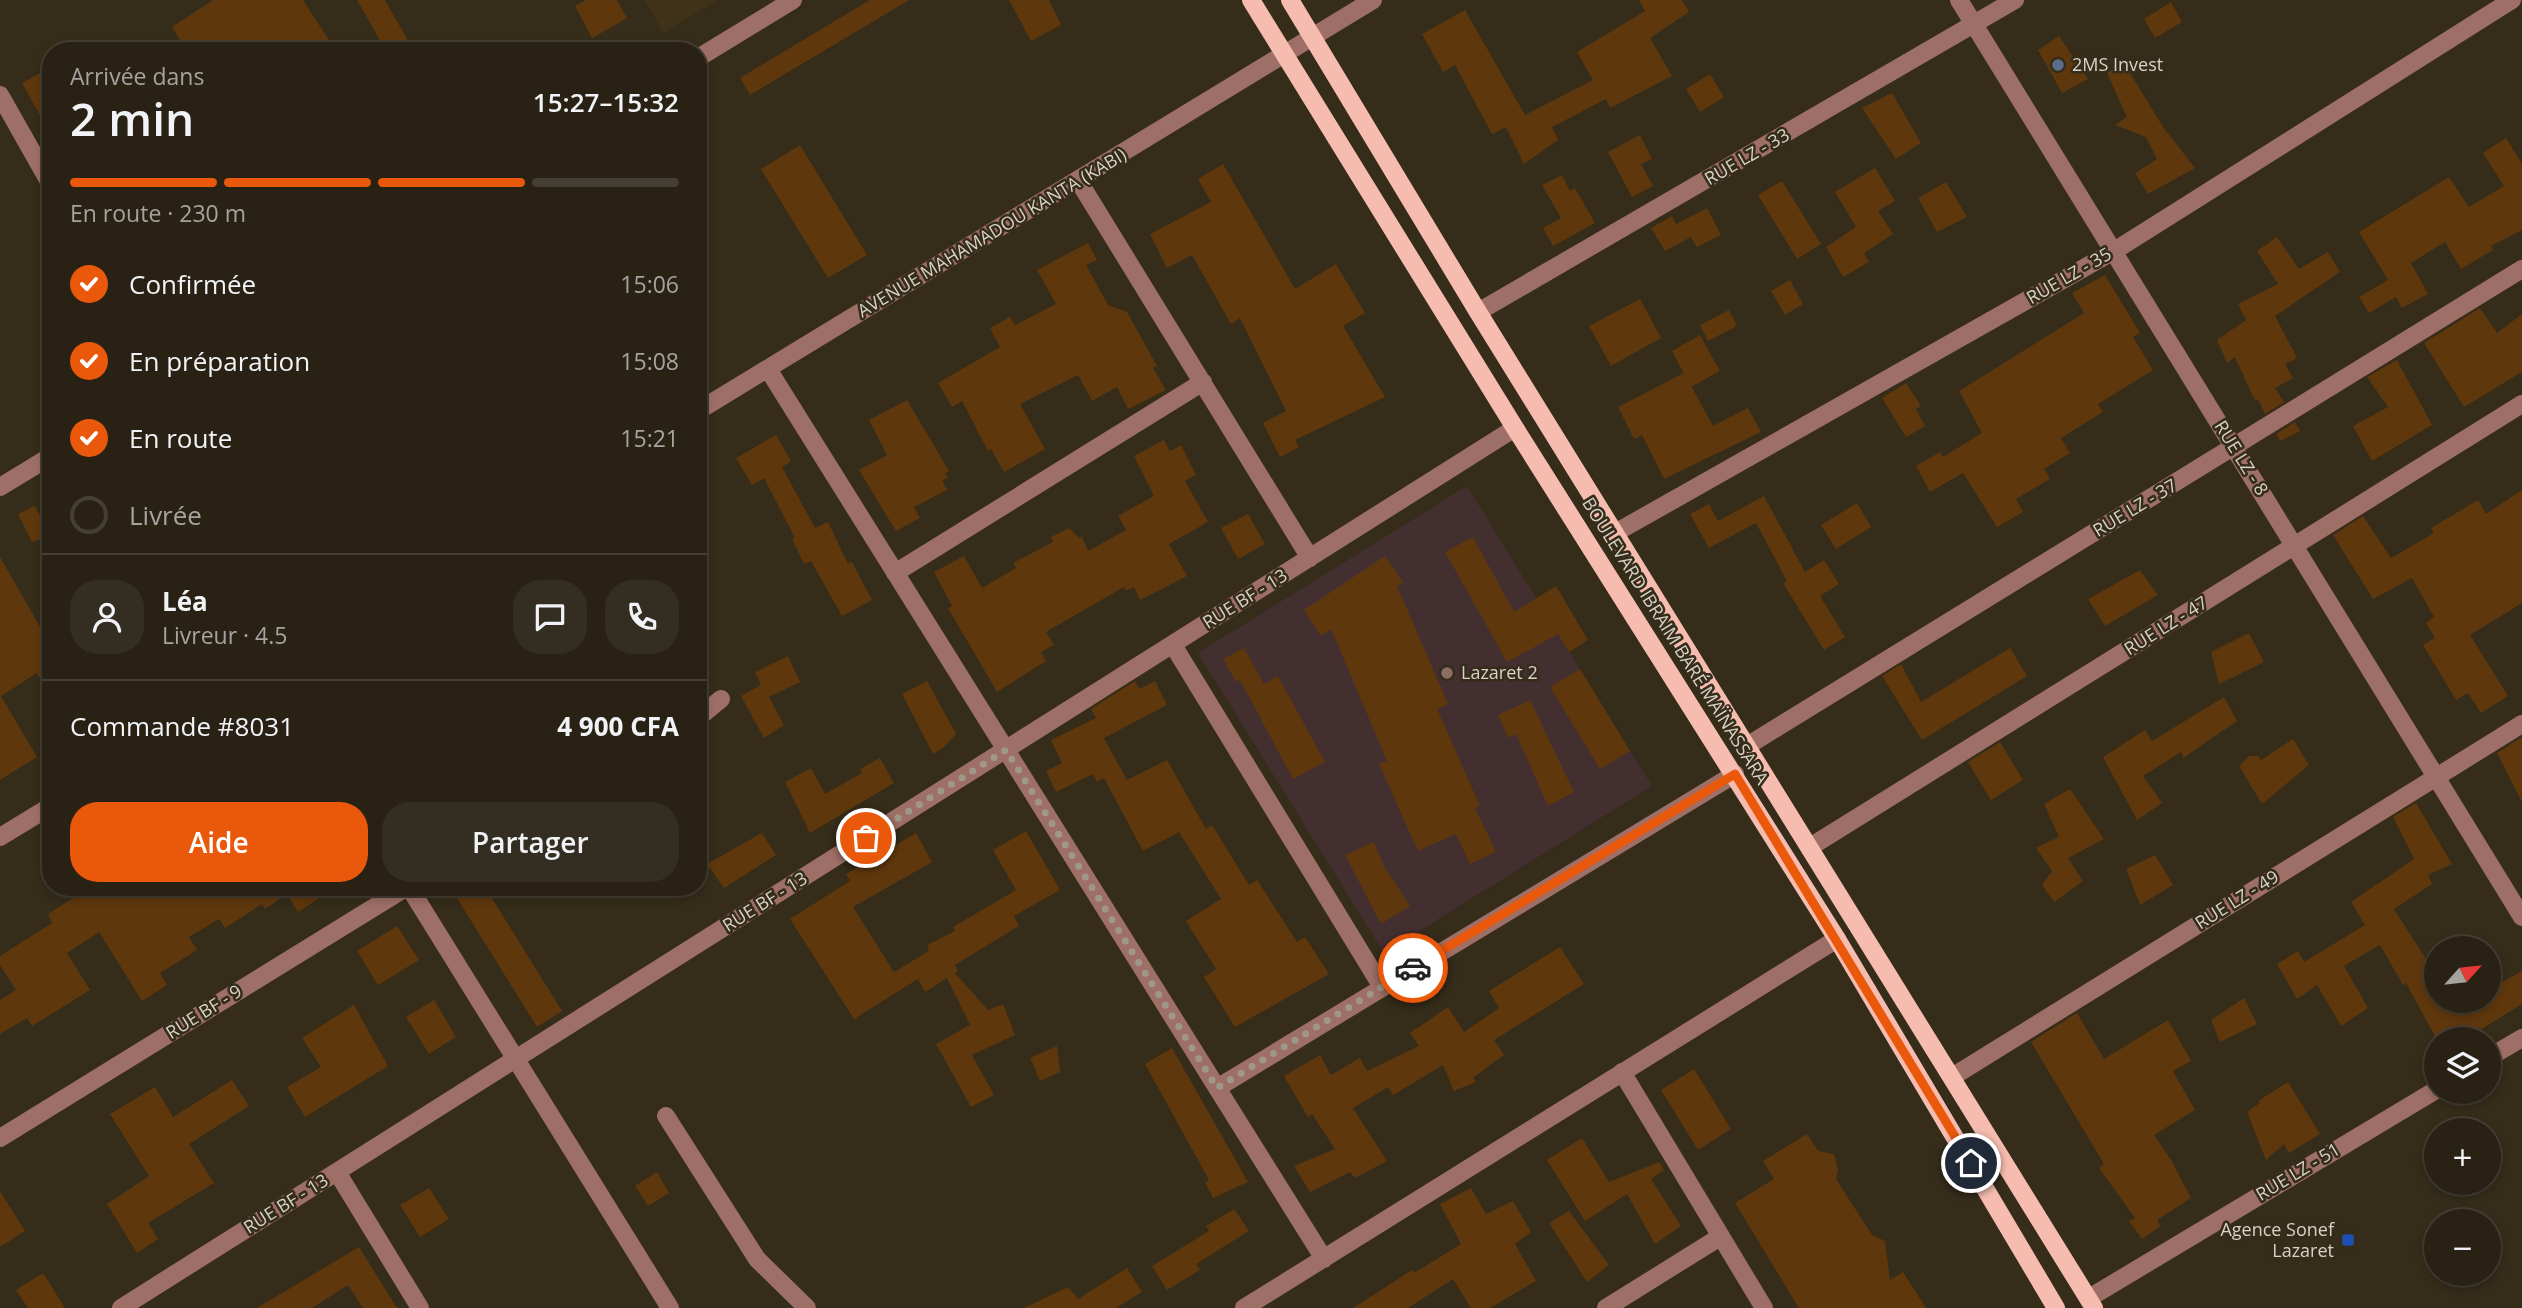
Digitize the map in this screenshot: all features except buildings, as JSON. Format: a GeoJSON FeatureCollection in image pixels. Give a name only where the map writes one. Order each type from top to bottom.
{"type":"FeatureCollection","features":[{"type":"Feature","properties":{"kind":"main road","name":"BOULEVARD IBRAIM BARÉ MAÏNASSARA"},"geometry":{"type":"LineString","coordinates":[[1251,0],[1837,939],[2056,1308]]}},
{"type":"Feature","properties":{"kind":"main road","name":"BOULEVARD IBRAIM BARÉ MAÏNASSARA"},"geometry":{"type":"LineString","coordinates":[[1290,0],[1478,312],[2091,1303]]}},
{"type":"Feature","properties":{"kind":"street"},"geometry":{"type":"LineString","coordinates":[[707,53],[793,0]]}},
{"type":"Feature","properties":{"kind":"street","name":"AVENUE MAHAMADOU KANTA (KABI)"},"geometry":{"type":"LineString","coordinates":[[707,406],[1373,0]]}},
{"type":"Feature","properties":{"kind":"street","name":"RUE LZ - 8"},"geometry":{"type":"LineString","coordinates":[[1959,0],[2522,917]]}},
{"type":"Feature","properties":{"kind":"street","name":"RUE LZ - 33"},"geometry":{"type":"LineString","coordinates":[[1478,312],[2015,0]]}},
{"type":"Feature","properties":{"kind":"street","name":"RUE LZ - 35"},"geometry":{"type":"LineString","coordinates":[[1615,533],[2114,251],[2512,0]]}},
{"type":"Feature","properties":{"kind":"street"},"geometry":{"type":"LineString","coordinates":[[0,95],[42,168]]}},
{"type":"Feature","properties":{"kind":"street"},"geometry":{"type":"LineString","coordinates":[[1078,180],[1310,558]]}},
{"type":"Feature","properties":{"kind":"street","name":"RUE LZ - 37"},"geometry":{"type":"LineString","coordinates":[[1747,746],[2522,269]]}},
{"type":"Feature","properties":{"kind":"street"},"geometry":{"type":"LineString","coordinates":[[768,369],[1324,1259]]}},
{"type":"Feature","properties":{"kind":"street"},"geometry":{"type":"LineString","coordinates":[[895,573],[1203,382]]}},
{"type":"Feature","properties":{"kind":"street","name":"RUE LZ - 47"},"geometry":{"type":"LineString","coordinates":[[1810,847],[2522,404]]}},
{"type":"Feature","properties":{"kind":"street","name":"RUE BF - 13"},"geometry":{"type":"LineString","coordinates":[[121,1308],[1516,428]]}},
{"type":"Feature","properties":{"kind":"street"},"geometry":{"type":"LineString","coordinates":[[0,487],[42,461]]}},
{"type":"Feature","properties":{"kind":"street"},"geometry":{"type":"LineString","coordinates":[[1173,645],[1382,987]]}},
{"type":"Feature","properties":{"kind":"street"},"geometry":{"type":"LineString","coordinates":[[707,711],[721,699]]}},
{"type":"Feature","properties":{"kind":"street","name":"RUE LZ - 49"},"geometry":{"type":"LineString","coordinates":[[1952,1077],[2522,724]]}},
{"type":"Feature","properties":{"kind":"street"},"geometry":{"type":"LineString","coordinates":[[1217,1088],[1735,774]]}},
{"type":"Feature","properties":{"kind":"street"},"geometry":{"type":"LineString","coordinates":[[0,837],[42,811]]}},
{"type":"Feature","properties":{"kind":"street","name":"RUE BF - 9"},"geometry":{"type":"LineString","coordinates":[[0,1138],[393,896]]}},
{"type":"Feature","properties":{"kind":"street"},"geometry":{"type":"LineString","coordinates":[[414,896],[670,1308]]}},
{"type":"Feature","properties":{"kind":"street"},"geometry":{"type":"LineString","coordinates":[[1244,1308],[1837,939]]}},
{"type":"Feature","properties":{"kind":"street"},"geometry":{"type":"LineString","coordinates":[[2501,1050],[2522,1038]]}},
{"type":"Feature","properties":{"kind":"street"},"geometry":{"type":"LineString","coordinates":[[1622,1072],[1764,1308]]}},
{"type":"Feature","properties":{"kind":"street","name":"RUE LZ - 51"},"geometry":{"type":"LineString","coordinates":[[2091,1303],[2424,1097]]}},
{"type":"Feature","properties":{"kind":"street"},"geometry":{"type":"LineString","coordinates":[[666,1116],[757,1259],[807,1308]]}},
{"type":"Feature","properties":{"kind":"street"},"geometry":{"type":"LineString","coordinates":[[337,1172],[420,1308]]}},
{"type":"Feature","properties":{"kind":"street"},"geometry":{"type":"LineString","coordinates":[[1606,1308],[1720,1237]]}},
{"type":"Feature","properties":{"kind":"shaded area"},"geometry":{"type":"Polygon","coordinates":[[[644,0],[717,0],[664,33],[644,0]]]}},
{"type":"Feature","properties":{"kind":"shaded area"},"geometry":{"type":"Polygon","coordinates":[[[1467,486],[1652,786],[1384,953],[1198,653],[1467,486]]]}},
{"type":"Feature","properties":{"kind":"way so far"},"geometry":{"type":"LineString","coordinates":[[866,838],[1006,750],[1217,1088],[1413,968]]}},
{"type":"Feature","properties":{"kind":"place","name":"2MS Invest"},"geometry":{"type":"Point","coordinates":[2058,65]}},
{"type":"Feature","properties":{"kind":"place","name":"Lazaret 2"},"geometry":{"type":"Point","coordinates":[1447,673]}},
{"type":"Feature","properties":{"kind":"place","name":"Agence Sonef Lazaret"},"geometry":{"type":"Point","coordinates":[2348,1240]}},
{"type":"Feature","properties":{"kind":"route"},"geometry":{"type":"LineString","coordinates":[[1413,968],[1735,774],[1971,1163]]}}]}
